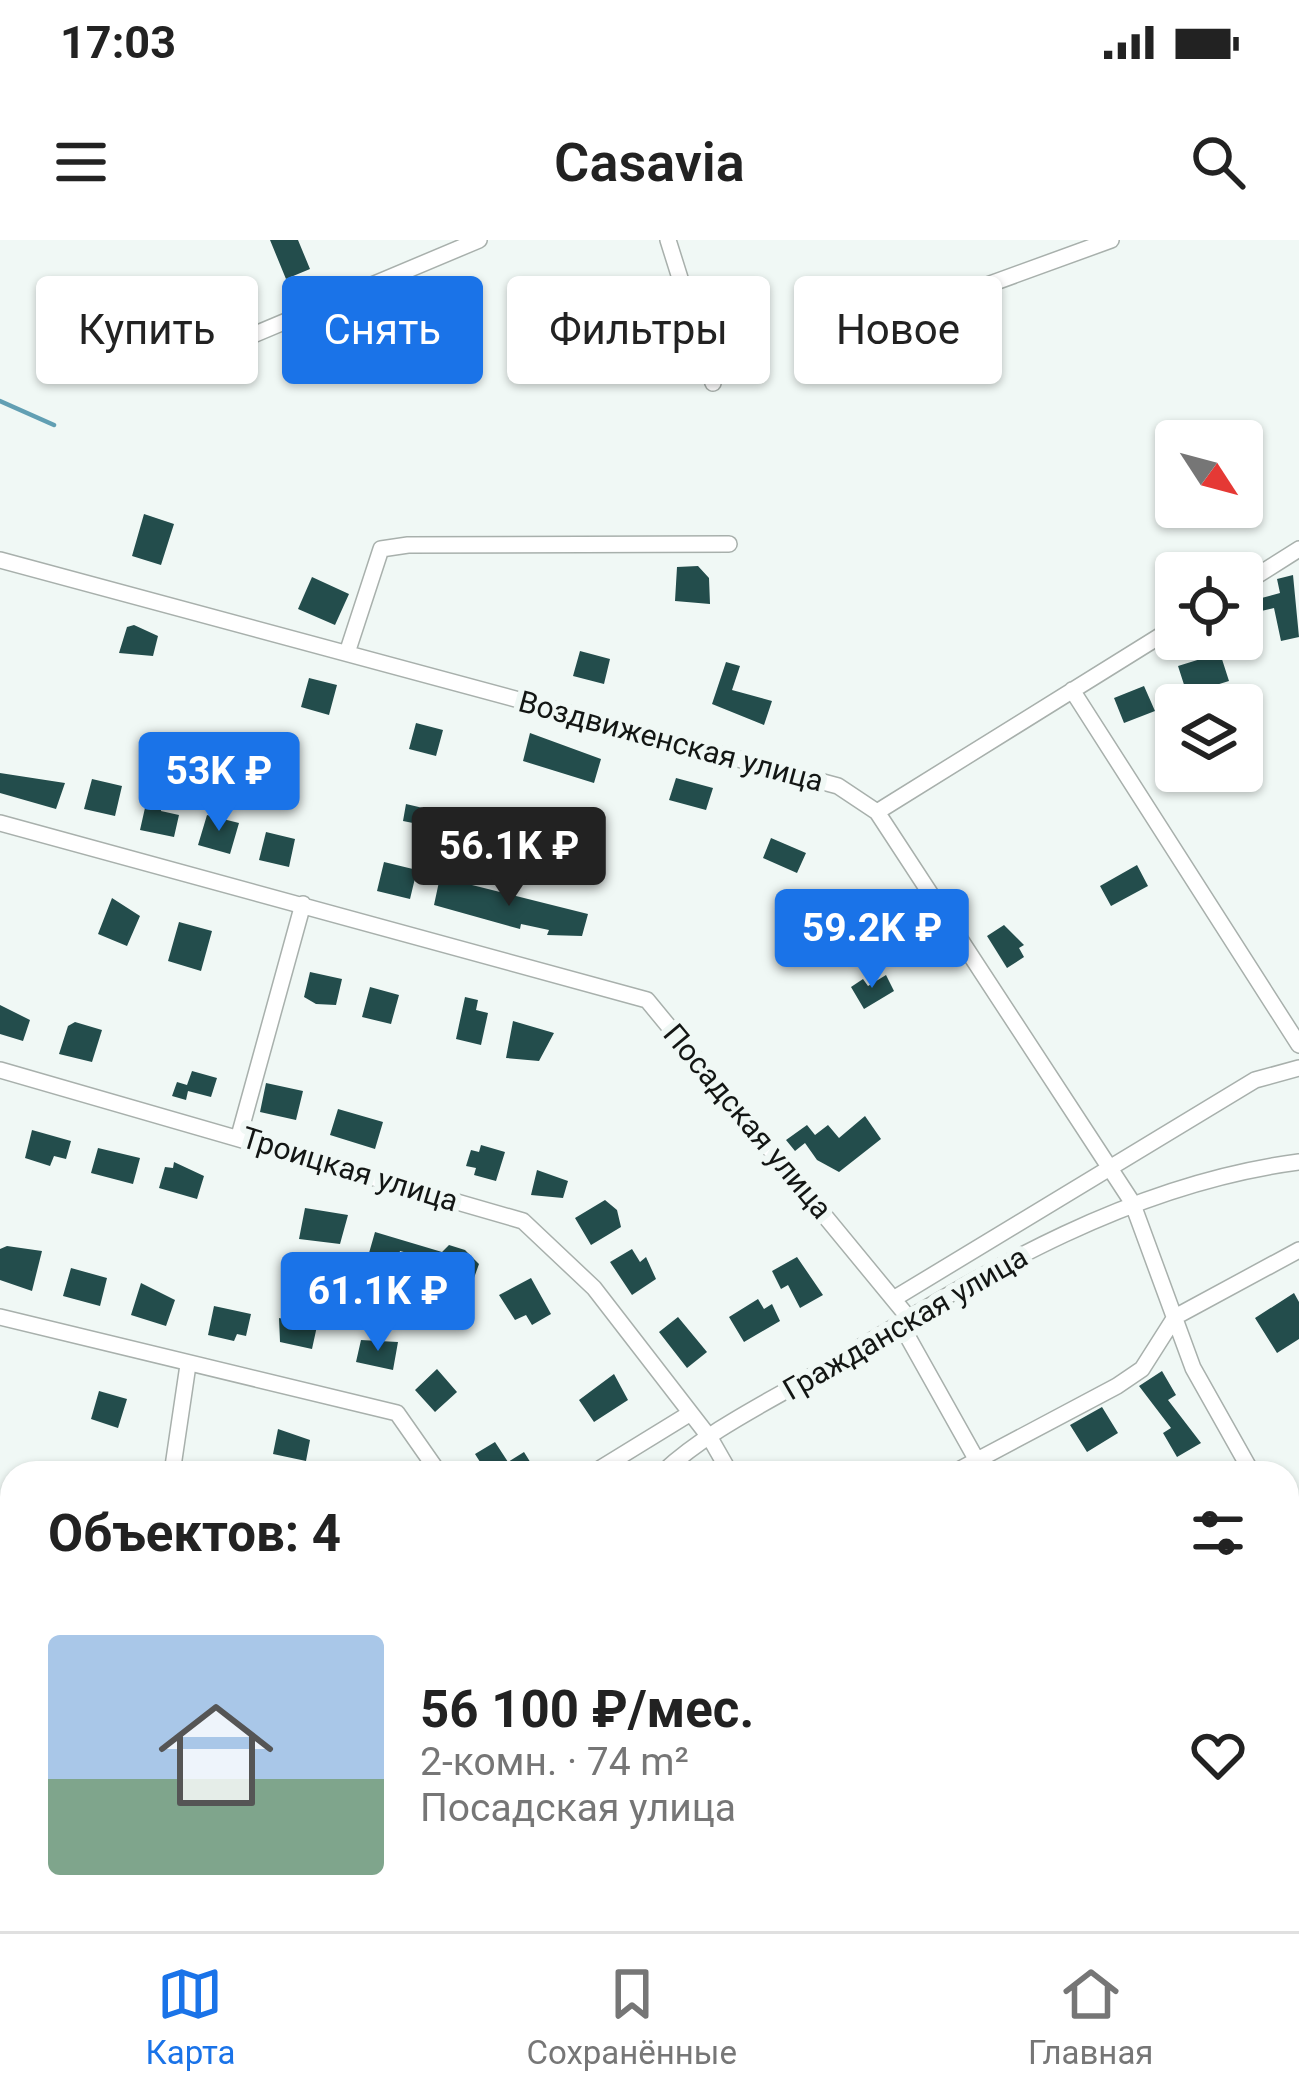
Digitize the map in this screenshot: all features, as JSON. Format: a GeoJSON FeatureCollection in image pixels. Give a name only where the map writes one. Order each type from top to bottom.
{"type":"FeatureCollection","features":[{"type":"Feature","properties":{"kind":"street"},"geometry":{"type":"LineString","coordinates":[[258,333],[479,240]]}},
{"type":"Feature","properties":{"kind":"street"},"geometry":{"type":"LineString","coordinates":[[668,240],[679,276]]}},
{"type":"Feature","properties":{"kind":"street"},"geometry":{"type":"LineString","coordinates":[[1002,280],[1112,240]]}},
{"type":"Feature","properties":{"kind":"street"},"geometry":{"type":"LineString","coordinates":[[347,653],[381,549],[729,544]]}},
{"type":"Feature","properties":{"kind":"street"},"geometry":{"type":"LineString","coordinates":[[1263,572],[1299,549]]}},
{"type":"Feature","properties":{"kind":"street","name":"Воздвиженская улица"},"geometry":{"type":"LineString","coordinates":[[0,560],[838,786],[877,812],[1132,1202],[1193,1368],[1245,1461]]}},
{"type":"Feature","properties":{"kind":"street"},"geometry":{"type":"LineString","coordinates":[[877,812],[1155,639]]}},
{"type":"Feature","properties":{"kind":"street"},"geometry":{"type":"LineString","coordinates":[[1072,690],[1299,1045]]}},
{"type":"Feature","properties":{"kind":"street","name":"Посадская улица"},"geometry":{"type":"LineString","coordinates":[[0,823],[647,1000],[895,1298],[978,1461]]}},
{"type":"Feature","properties":{"kind":"street"},"geometry":{"type":"LineString","coordinates":[[239,1136],[303,904]]}},
{"type":"Feature","properties":{"kind":"street"},"geometry":{"type":"LineString","coordinates":[[895,1298],[1256,1080],[1299,1067]]}},
{"type":"Feature","properties":{"kind":"street","name":"Троицкая улица"},"geometry":{"type":"LineString","coordinates":[[0,1070],[524,1221],[594,1288],[723,1461]]}},
{"type":"Feature","properties":{"kind":"street","name":"Гражданская улица"},"geometry":{"type":"LineString","coordinates":[[678,1461],[983,1272],[1132,1202],[1299,1162]]}},
{"type":"Feature","properties":{"kind":"street"},"geometry":{"type":"LineString","coordinates":[[989,1461],[1142,1369],[1175,1317],[1299,1250]]}},
{"type":"Feature","properties":{"kind":"street"},"geometry":{"type":"LineString","coordinates":[[0,1317],[397,1413],[431,1461]]}},
{"type":"Feature","properties":{"kind":"street"},"geometry":{"type":"LineString","coordinates":[[174,1461],[188,1365]]}},
{"type":"Feature","properties":{"kind":"street"},"geometry":{"type":"LineString","coordinates":[[613,1461],[689,1414]]}},
{"type":"Feature","properties":{"kind":"building"},"geometry":{"type":"Polygon","coordinates":[[[270,240],[298,240],[310,269],[285,276],[270,240]]]}},
{"type":"Feature","properties":{"kind":"building"},"geometry":{"type":"Polygon","coordinates":[[[144,514],[174,524],[161,565],[132,556],[144,514]]]}},
{"type":"Feature","properties":{"kind":"building"},"geometry":{"type":"Polygon","coordinates":[[[698,566],[709,578],[710,604],[675,601],[677,567],[698,566]]]}},
{"type":"Feature","properties":{"kind":"building"},"geometry":{"type":"Polygon","coordinates":[[[1293,575],[1299,637],[1281,641],[1274,608],[1263,611],[1263,598],[1280,593],[1277,579],[1293,575]]]}},
{"type":"Feature","properties":{"kind":"building"},"geometry":{"type":"Polygon","coordinates":[[[312,577],[349,594],[335,625],[298,609],[312,577]]]}},
{"type":"Feature","properties":{"kind":"building"},"geometry":{"type":"Polygon","coordinates":[[[134,625],[158,636],[153,656],[119,653],[127,627],[134,625]]]}},
{"type":"Feature","properties":{"kind":"building"},"geometry":{"type":"Polygon","coordinates":[[[580,651],[610,659],[604,684],[573,676],[580,651]]]}},
{"type":"Feature","properties":{"kind":"building"},"geometry":{"type":"Polygon","coordinates":[[[1222,660],[1229,681],[1184,684],[1178,666],[1222,660]]]}},
{"type":"Feature","properties":{"kind":"building"},"geometry":{"type":"Polygon","coordinates":[[[726,662],[740,666],[732,690],[772,701],[764,725],[712,704],[726,662]]]}},
{"type":"Feature","properties":{"kind":"building"},"geometry":{"type":"Polygon","coordinates":[[[309,678],[337,685],[329,715],[301,707],[309,678]]]}},
{"type":"Feature","properties":{"kind":"building"},"geometry":{"type":"Polygon","coordinates":[[[1144,686],[1155,711],[1124,723],[1114,698],[1144,686]]]}},
{"type":"Feature","properties":{"kind":"building"},"geometry":{"type":"Polygon","coordinates":[[[416,723],[443,730],[436,756],[409,749],[416,723]]]}},
{"type":"Feature","properties":{"kind":"building"},"geometry":{"type":"Polygon","coordinates":[[[530,733],[601,759],[594,783],[523,761],[530,733]]]}},
{"type":"Feature","properties":{"kind":"building"},"geometry":{"type":"Polygon","coordinates":[[[0,773],[65,783],[56,809],[0,793],[0,773]]]}},
{"type":"Feature","properties":{"kind":"building"},"geometry":{"type":"Polygon","coordinates":[[[676,778],[713,788],[706,810],[669,800],[676,778]]]}},
{"type":"Feature","properties":{"kind":"building"},"geometry":{"type":"Polygon","coordinates":[[[92,779],[122,786],[115,816],[84,809],[92,779]]]}},
{"type":"Feature","properties":{"kind":"building"},"geometry":{"type":"Polygon","coordinates":[[[147,799],[162,802],[161,811],[179,815],[174,837],[140,830],[147,799]]]}},
{"type":"Feature","properties":{"kind":"building"},"geometry":{"type":"Polygon","coordinates":[[[406,804],[440,812],[431,851],[413,847],[418,824],[403,821],[406,804]]]}},
{"type":"Feature","properties":{"kind":"building"},"geometry":{"type":"Polygon","coordinates":[[[207,815],[239,823],[230,854],[198,845],[207,815]]]}},
{"type":"Feature","properties":{"kind":"building"},"geometry":{"type":"Polygon","coordinates":[[[266,832],[295,839],[289,867],[259,860],[266,832]]]}},
{"type":"Feature","properties":{"kind":"building"},"geometry":{"type":"Polygon","coordinates":[[[771,838],[806,853],[797,873],[763,858],[771,838]]]}},
{"type":"Feature","properties":{"kind":"building"},"geometry":{"type":"Polygon","coordinates":[[[384,862],[417,870],[410,899],[377,891],[384,862]]]}},
{"type":"Feature","properties":{"kind":"building"},"geometry":{"type":"Polygon","coordinates":[[[1137,865],[1148,886],[1111,906],[1100,886],[1137,865]]]}},
{"type":"Feature","properties":{"kind":"building"},"geometry":{"type":"Polygon","coordinates":[[[440,877],[588,914],[582,936],[547,935],[549,930],[521,924],[520,929],[434,905],[440,877]]]}},
{"type":"Feature","properties":{"kind":"building"},"geometry":{"type":"Polygon","coordinates":[[[112,898],[140,916],[127,946],[98,934],[112,898]]]}},
{"type":"Feature","properties":{"kind":"building"},"geometry":{"type":"Polygon","coordinates":[[[179,922],[212,931],[201,971],[168,961],[179,922]]]}},
{"type":"Feature","properties":{"kind":"building"},"geometry":{"type":"Polygon","coordinates":[[[1004,925],[1024,945],[1019,948],[1024,957],[1007,968],[987,936],[1004,925]]]}},
{"type":"Feature","properties":{"kind":"building"},"geometry":{"type":"Polygon","coordinates":[[[310,972],[342,979],[336,1005],[316,1004],[304,997],[310,972]]]}},
{"type":"Feature","properties":{"kind":"building"},"geometry":{"type":"Polygon","coordinates":[[[886,975],[894,991],[864,1009],[851,987],[863,979],[868,986],[886,975]]]}},
{"type":"Feature","properties":{"kind":"building"},"geometry":{"type":"Polygon","coordinates":[[[370,987],[399,995],[391,1024],[362,1017],[370,987]]]}},
{"type":"Feature","properties":{"kind":"building"},"geometry":{"type":"Polygon","coordinates":[[[465,997],[478,1000],[476,1010],[488,1013],[481,1045],[456,1039],[465,997]]]}},
{"type":"Feature","properties":{"kind":"building"},"geometry":{"type":"Polygon","coordinates":[[[0,1005],[30,1020],[23,1041],[0,1034],[0,1005]]]}},
{"type":"Feature","properties":{"kind":"building"},"geometry":{"type":"Polygon","coordinates":[[[513,1021],[554,1033],[539,1061],[506,1058],[513,1021]]]}},
{"type":"Feature","properties":{"kind":"building"},"geometry":{"type":"Polygon","coordinates":[[[75,1022],[102,1030],[92,1062],[59,1054],[68,1026],[75,1022]]]}},
{"type":"Feature","properties":{"kind":"building"},"geometry":{"type":"Polygon","coordinates":[[[192,1071],[217,1078],[211,1097],[188,1091],[186,1100],[172,1096],[177,1082],[187,1085],[192,1071]]]}},
{"type":"Feature","properties":{"kind":"building"},"geometry":{"type":"Polygon","coordinates":[[[266,1083],[303,1091],[296,1120],[260,1112],[266,1083]]]}},
{"type":"Feature","properties":{"kind":"building"},"geometry":{"type":"Polygon","coordinates":[[[338,1109],[383,1122],[375,1149],[330,1135],[338,1109]]]}},
{"type":"Feature","properties":{"kind":"building"},"geometry":{"type":"Polygon","coordinates":[[[865,1116],[881,1139],[839,1172],[817,1160],[805,1143],[795,1151],[786,1140],[807,1125],[815,1135],[828,1125],[839,1138],[865,1116]]]}},
{"type":"Feature","properties":{"kind":"building"},"geometry":{"type":"Polygon","coordinates":[[[32,1130],[71,1141],[66,1159],[54,1156],[50,1166],[25,1158],[32,1130]]]}},
{"type":"Feature","properties":{"kind":"building"},"geometry":{"type":"Polygon","coordinates":[[[481,1145],[505,1152],[496,1181],[474,1175],[476,1168],[466,1166],[471,1150],[479,1152],[481,1145]]]}},
{"type":"Feature","properties":{"kind":"building"},"geometry":{"type":"Polygon","coordinates":[[[98,1148],[140,1158],[133,1184],[91,1173],[98,1148]]]}},
{"type":"Feature","properties":{"kind":"building"},"geometry":{"type":"Polygon","coordinates":[[[174,1162],[204,1176],[197,1199],[159,1188],[165,1167],[173,1168],[174,1162]]]}},
{"type":"Feature","properties":{"kind":"building"},"geometry":{"type":"Polygon","coordinates":[[[537,1170],[568,1181],[563,1198],[531,1195],[537,1170]]]}},
{"type":"Feature","properties":{"kind":"building"},"geometry":{"type":"Polygon","coordinates":[[[605,1200],[617,1210],[621,1227],[591,1245],[575,1218],[605,1200]]]}},
{"type":"Feature","properties":{"kind":"building"},"geometry":{"type":"Polygon","coordinates":[[[305,1208],[348,1215],[340,1244],[299,1239],[305,1208]]]}},
{"type":"Feature","properties":{"kind":"building"},"geometry":{"type":"Polygon","coordinates":[[[375,1232],[442,1252],[449,1245],[465,1250],[479,1264],[470,1289],[464,1287],[462,1294],[445,1289],[447,1283],[424,1272],[429,1259],[400,1251],[397,1261],[369,1253],[375,1232]]]}},
{"type":"Feature","properties":{"kind":"building"},"geometry":{"type":"Polygon","coordinates":[[[0,1249],[42,1251],[32,1291],[0,1280],[0,1249]]]}},
{"type":"Feature","properties":{"kind":"building"},"geometry":{"type":"Polygon","coordinates":[[[632,1249],[640,1262],[646,1257],[656,1279],[632,1295],[610,1262],[632,1249]]]}},
{"type":"Feature","properties":{"kind":"building"},"geometry":{"type":"Polygon","coordinates":[[[797,1257],[823,1295],[800,1308],[788,1285],[781,1289],[772,1271],[797,1257]]]}},
{"type":"Feature","properties":{"kind":"building"},"geometry":{"type":"Polygon","coordinates":[[[71,1268],[107,1278],[100,1306],[63,1296],[71,1268]]]}},
{"type":"Feature","properties":{"kind":"building"},"geometry":{"type":"Polygon","coordinates":[[[531,1278],[551,1314],[532,1325],[526,1315],[515,1320],[499,1295],[531,1278]]]}},
{"type":"Feature","properties":{"kind":"building"},"geometry":{"type":"Polygon","coordinates":[[[141,1283],[175,1300],[166,1326],[131,1315],[141,1283]]]}},
{"type":"Feature","properties":{"kind":"building"},"geometry":{"type":"Polygon","coordinates":[[[1294,1293],[1299,1302],[1299,1339],[1277,1353],[1255,1318],[1294,1293]]]}},
{"type":"Feature","properties":{"kind":"building"},"geometry":{"type":"Polygon","coordinates":[[[758,1299],[764,1309],[772,1304],[780,1321],[744,1342],[729,1317],[758,1299]]]}},
{"type":"Feature","properties":{"kind":"building"},"geometry":{"type":"Polygon","coordinates":[[[214,1306],[251,1314],[246,1336],[237,1334],[234,1341],[208,1335],[214,1306]]]}},
{"type":"Feature","properties":{"kind":"building"},"geometry":{"type":"Polygon","coordinates":[[[678,1317],[707,1352],[687,1368],[659,1332],[678,1317]]]}},
{"type":"Feature","properties":{"kind":"building"},"geometry":{"type":"Polygon","coordinates":[[[279,1318],[317,1326],[312,1349],[280,1342],[279,1318]]]}},
{"type":"Feature","properties":{"kind":"building"},"geometry":{"type":"Polygon","coordinates":[[[361,1340],[398,1342],[393,1370],[356,1362],[361,1340]]]}},
{"type":"Feature","properties":{"kind":"building"},"geometry":{"type":"Polygon","coordinates":[[[437,1369],[457,1392],[435,1412],[415,1390],[437,1369]]]}},
{"type":"Feature","properties":{"kind":"building"},"geometry":{"type":"Polygon","coordinates":[[[1162,1371],[1176,1395],[1168,1400],[1201,1443],[1177,1457],[1163,1433],[1171,1428],[1139,1386],[1162,1371]]]}},
{"type":"Feature","properties":{"kind":"building"},"geometry":{"type":"Polygon","coordinates":[[[614,1374],[628,1400],[594,1422],[579,1400],[614,1374]]]}},
{"type":"Feature","properties":{"kind":"building"},"geometry":{"type":"Polygon","coordinates":[[[99,1391],[127,1399],[118,1428],[91,1419],[99,1391]]]}},
{"type":"Feature","properties":{"kind":"building"},"geometry":{"type":"Polygon","coordinates":[[[1102,1407],[1118,1433],[1087,1452],[1070,1425],[1102,1407]]]}},
{"type":"Feature","properties":{"kind":"building"},"geometry":{"type":"Polygon","coordinates":[[[278,1429],[310,1440],[306,1461],[273,1454],[278,1429]]]}},
{"type":"Feature","properties":{"kind":"building"},"geometry":{"type":"Polygon","coordinates":[[[495,1442],[507,1461],[479,1461],[475,1454],[495,1442]]]}},
{"type":"Feature","properties":{"kind":"waterway"},"geometry":{"type":"LineString","coordinates":[[0,401],[54,425]]}}]}
